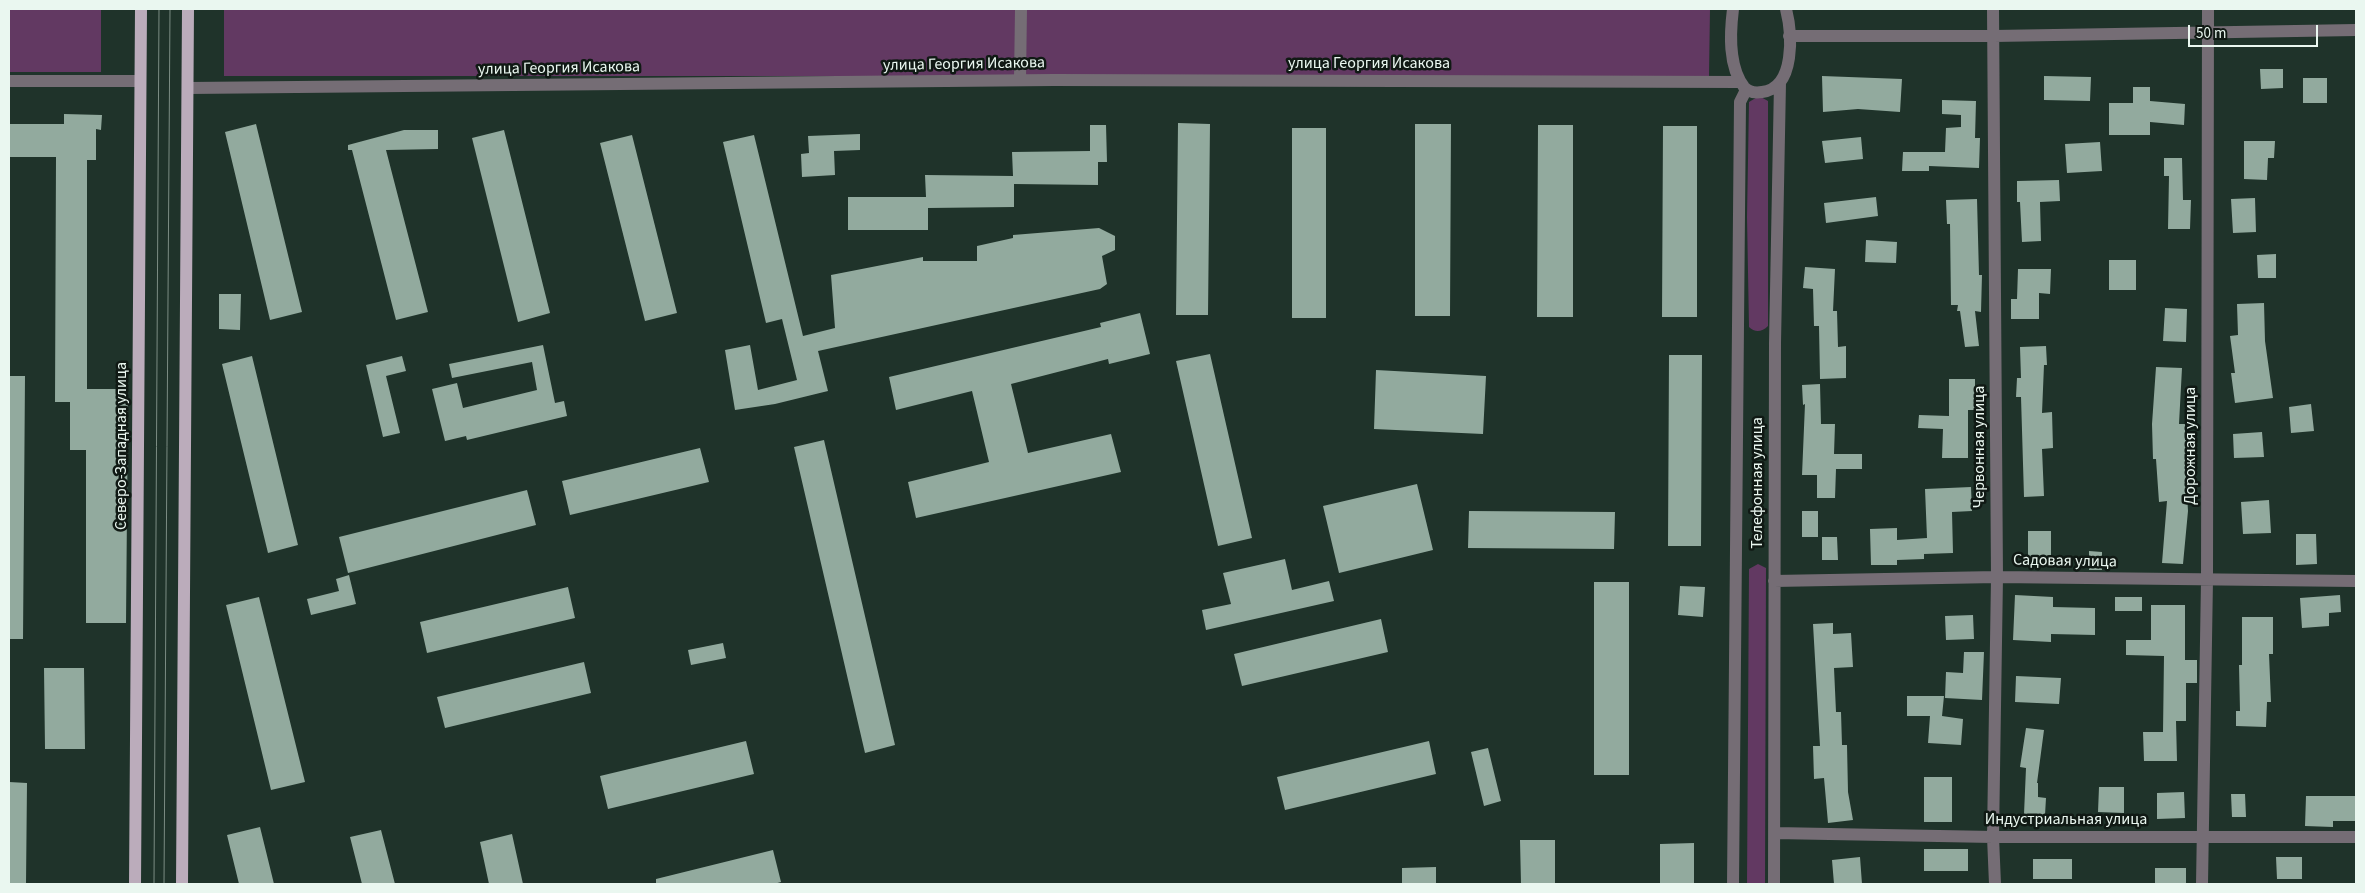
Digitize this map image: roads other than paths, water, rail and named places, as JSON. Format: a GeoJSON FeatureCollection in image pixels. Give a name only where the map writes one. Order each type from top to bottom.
{"type":"FeatureCollection","features":[{"type":"Feature","properties":{"kind":"main road","name":"Северо-Западная улица"},"geometry":{"type":"LineString","coordinates":[[135,884],[141,9]]}},
{"type":"Feature","properties":{"kind":"main road"},"geometry":{"type":"LineString","coordinates":[[182,884],[188,9]]}},
{"type":"Feature","properties":{"kind":"street"},"geometry":{"type":"LineString","coordinates":[[1020,80],[1021,9]]}},
{"type":"Feature","properties":{"kind":"street"},"geometry":{"type":"LineString","coordinates":[[1733,9],[1732,46],[1743,86]]}},
{"type":"Feature","properties":{"kind":"street","name":"Телефонная улица"},"geometry":{"type":"LineString","coordinates":[[1774,884],[1775,343],[1780,83],[1789,59],[1786,9]]}},
{"type":"Feature","properties":{"kind":"street","name":"Червонная улица"},"geometry":{"type":"LineString","coordinates":[[1993,9],[1997,577],[1993,837],[1995,884]]}},
{"type":"Feature","properties":{"kind":"street","name":"Дорожная улица"},"geometry":{"type":"LineString","coordinates":[[2202,884],[2207,580],[2208,9]]}},
{"type":"Feature","properties":{"kind":"street"},"geometry":{"type":"LineString","coordinates":[[1789,36],[1994,36],[2356,30]]}},
{"type":"Feature","properties":{"kind":"street","name":"улица Георгия Исакова"},"geometry":{"type":"LineString","coordinates":[[188,88],[1020,80],[1743,86],[1764,92],[1780,83]]}},
{"type":"Feature","properties":{"kind":"street"},"geometry":{"type":"LineString","coordinates":[[9,81],[140,81]]}},
{"type":"Feature","properties":{"kind":"street","name":"Телефонная улица"},"geometry":{"type":"LineString","coordinates":[[1733,884],[1740,102],[1743,86]]}},
{"type":"Feature","properties":{"kind":"street","name":"Садовая улица"},"geometry":{"type":"LineString","coordinates":[[1774,581],[1997,577],[2356,581]]}},
{"type":"Feature","properties":{"kind":"street","name":"Индустриальная улица"},"geometry":{"type":"LineString","coordinates":[[1775,833],[1993,837],[2356,837]]}},
{"type":"Feature","properties":{"kind":"tram line"},"geometry":{"type":"LineString","coordinates":[[154,884],[159,9]]}},
{"type":"Feature","properties":{"kind":"tram line"},"geometry":{"type":"LineString","coordinates":[[164,884],[170,9]]}}]}
